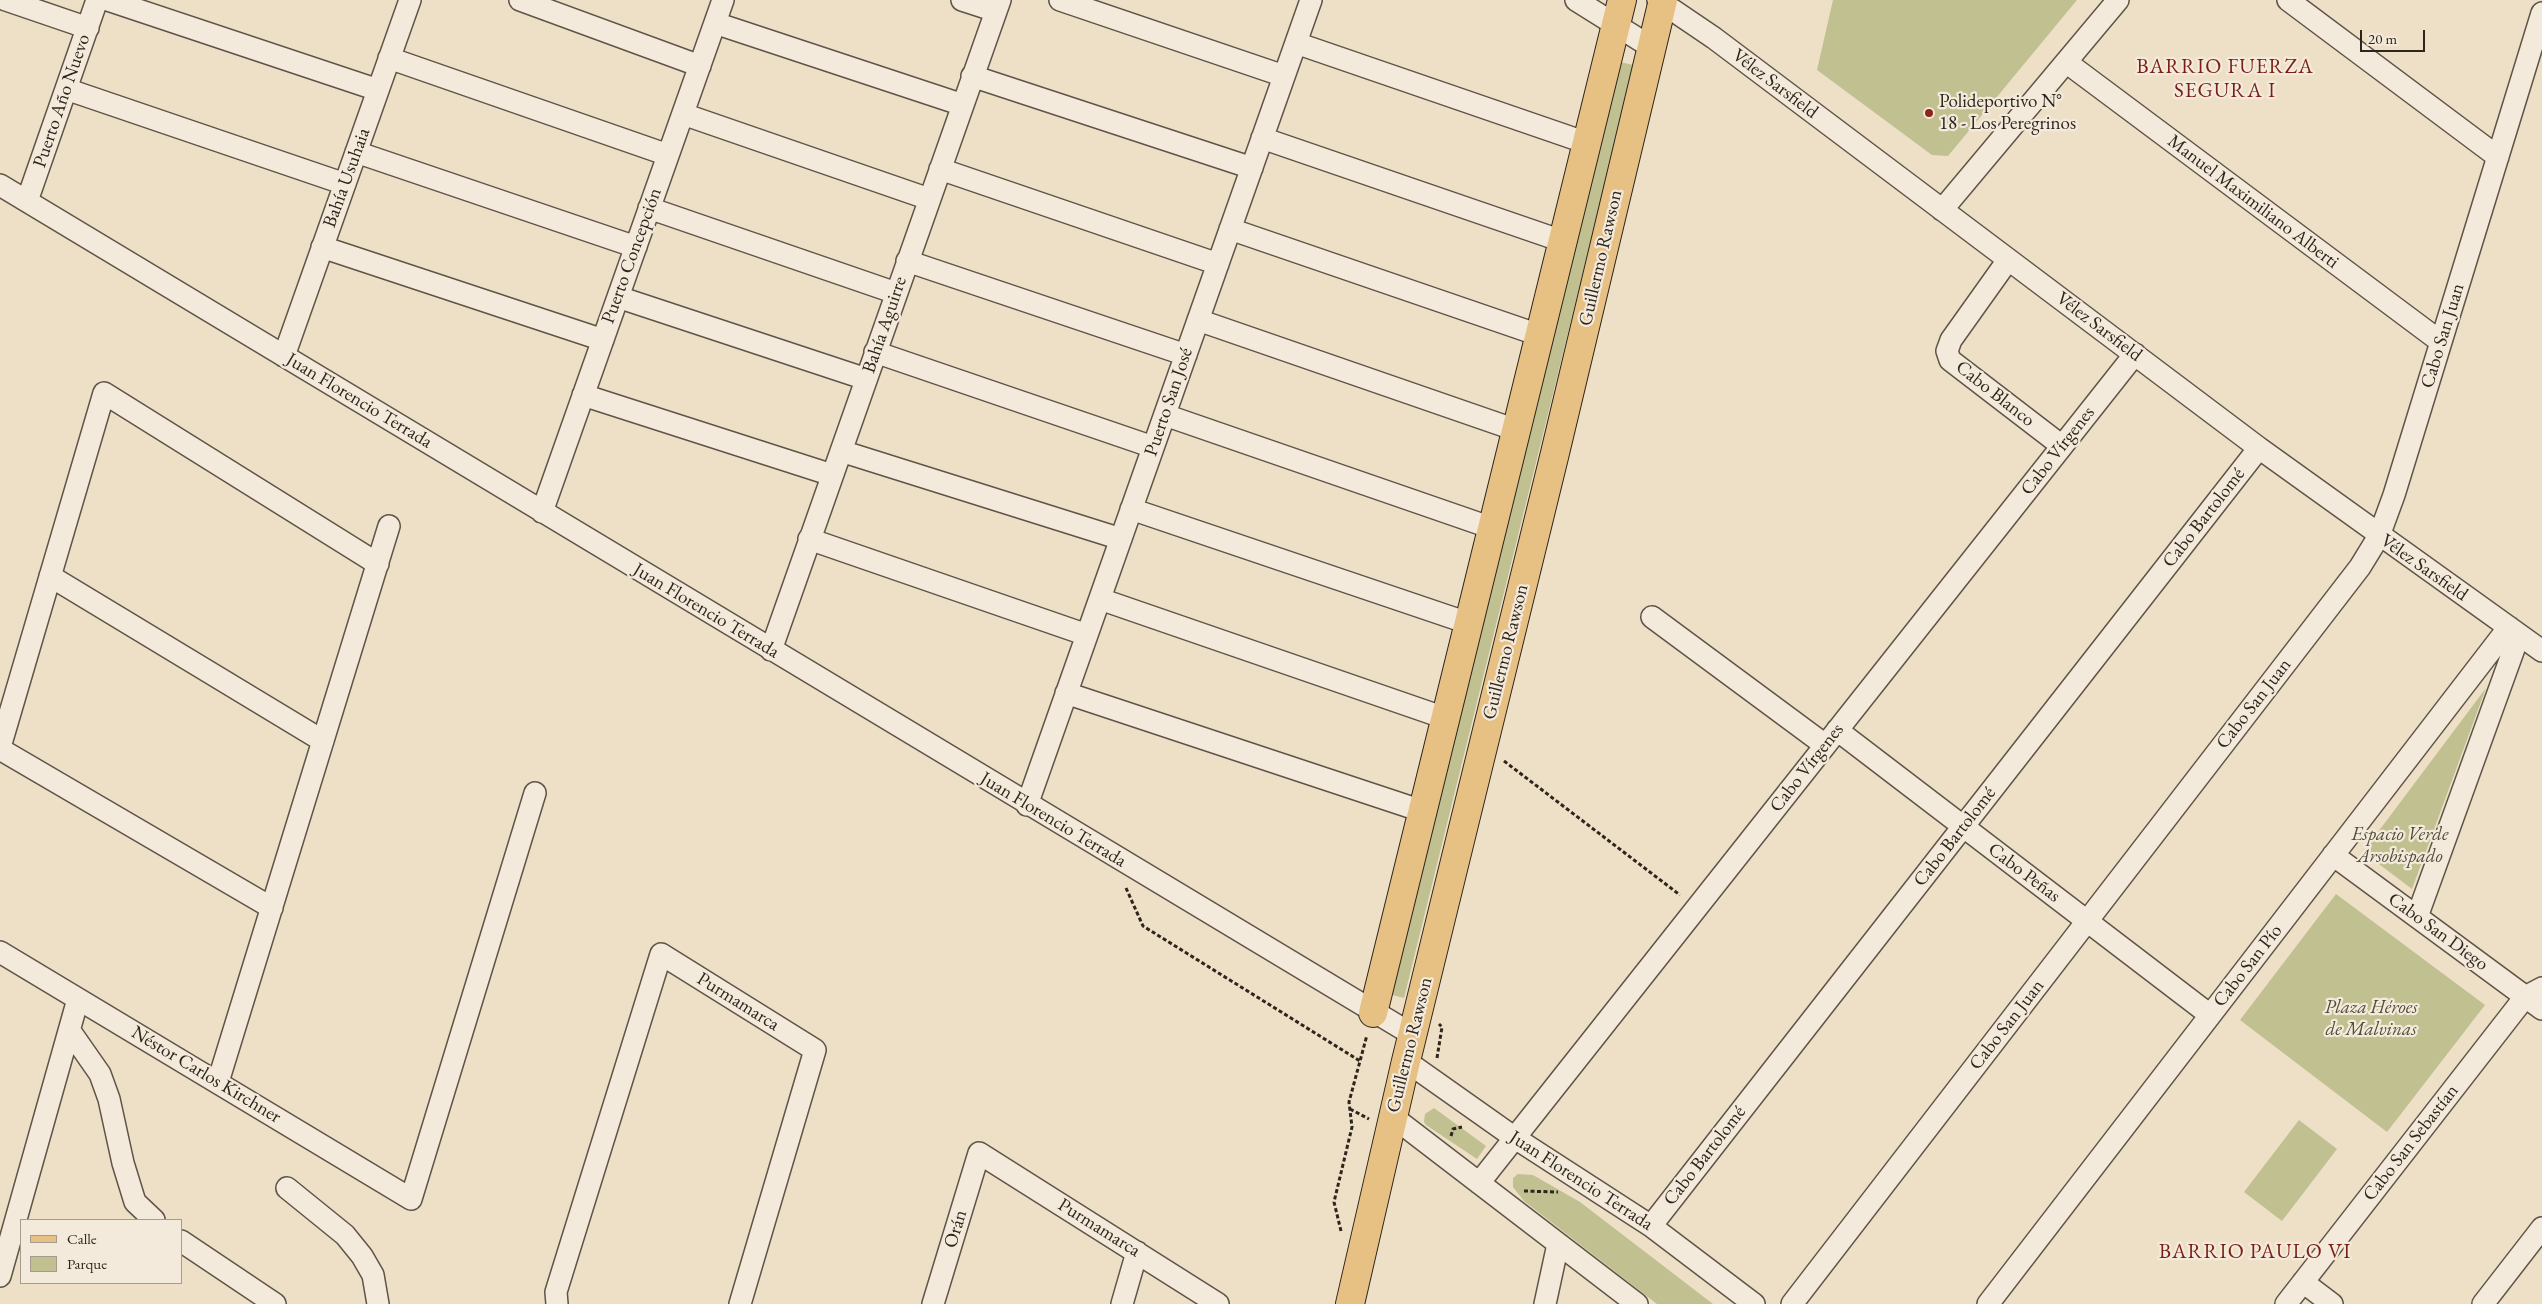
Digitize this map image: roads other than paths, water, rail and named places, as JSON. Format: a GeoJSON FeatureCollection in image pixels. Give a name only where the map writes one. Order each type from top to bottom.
{"type":"FeatureCollection","features":[{"type":"Feature","properties":{"kind":"main road","name":"Guillermo Rawson"},"geometry":{"type":"LineString","coordinates":[[1350,1304],[1412,1035],[1652,47],[1661,1]]}},
{"type":"Feature","properties":{"kind":"main road"},"geometry":{"type":"LineString","coordinates":[[1373,1013],[1619,12]]}},
{"type":"Feature","properties":{"kind":"street"},"geometry":{"type":"LineString","coordinates":[[6,0],[88,28]]}},
{"type":"Feature","properties":{"kind":"street","name":"Puerto Año Nuevo"},"geometry":{"type":"LineString","coordinates":[[27,201],[97,0]]}},
{"type":"Feature","properties":{"kind":"street"},"geometry":{"type":"LineString","coordinates":[[108,0],[378,90]]}},
{"type":"Feature","properties":{"kind":"street","name":"Bahía Usuhaia"},"geometry":{"type":"LineString","coordinates":[[284,356],[410,0]]}},
{"type":"Feature","properties":{"kind":"street"},"geometry":{"type":"LineString","coordinates":[[520,0],[700,66]]}},
{"type":"Feature","properties":{"kind":"street","name":"Puerto Concepción"},"geometry":{"type":"LineString","coordinates":[[542,512],[724,0]]}},
{"type":"Feature","properties":{"kind":"street"},"geometry":{"type":"LineString","coordinates":[[962,0],[998,6]]}},
{"type":"Feature","properties":{"kind":"street"},"geometry":{"type":"LineString","coordinates":[[1060,0],[1284,76]]}},
{"type":"Feature","properties":{"kind":"street","name":"Puerto San José"},"geometry":{"type":"LineString","coordinates":[[1027,804],[1311,0]]}},
{"type":"Feature","properties":{"kind":"street"},"geometry":{"type":"LineString","coordinates":[[1576,0],[1619,12],[1652,47]]}},
{"type":"Feature","properties":{"kind":"street"},"geometry":{"type":"LineString","coordinates":[[1942,210],[2118,0]]}},
{"type":"Feature","properties":{"kind":"street"},"geometry":{"type":"LineString","coordinates":[[2288,0],[2498,157]]}},
{"type":"Feature","properties":{"kind":"street","name":"Vélez Sarsfield"},"geometry":{"type":"LineString","coordinates":[[1661,1],[1714,38],[2259,448],[2379,536],[2542,651]]}},
{"type":"Feature","properties":{"kind":"street","name":"Bahía Aguirre"},"geometry":{"type":"LineString","coordinates":[[771,650],[998,6]]}},
{"type":"Feature","properties":{"kind":"street","name":"Cabo San Juan"},"geometry":{"type":"LineString","coordinates":[[1792,1304],[2360,567],[2379,536],[2394,495],[2542,13]]}},
{"type":"Feature","properties":{"kind":"street"},"geometry":{"type":"LineString","coordinates":[[715,23],[962,105]]}},
{"type":"Feature","properties":{"kind":"street"},"geometry":{"type":"LineString","coordinates":[[1296,43],[1587,143]]}},
{"type":"Feature","properties":{"kind":"street"},"geometry":{"type":"LineString","coordinates":[[389,58],[668,155]]}},
{"type":"Feature","properties":{"kind":"street","name":"Manuel Maximiliano Alberti"},"geometry":{"type":"LineString","coordinates":[[2066,62],[2441,342]]}},
{"type":"Feature","properties":{"kind":"street"},"geometry":{"type":"LineString","coordinates":[[972,76],[1252,168]]}},
{"type":"Feature","properties":{"kind":"street"},"geometry":{"type":"LineString","coordinates":[[66,89],[344,184]]}},
{"type":"Feature","properties":{"kind":"street"},"geometry":{"type":"LineString","coordinates":[[683,114],[929,199]]}},
{"type":"Feature","properties":{"kind":"street"},"geometry":{"type":"LineString","coordinates":[[1262,138],[1562,241]]}},
{"type":"Feature","properties":{"kind":"street"},"geometry":{"type":"LineString","coordinates":[[356,152],[636,247]]}},
{"type":"Feature","properties":{"kind":"street"},"geometry":{"type":"LineString","coordinates":[[940,169],[1218,264]]}},
{"type":"Feature","properties":{"kind":"street","name":"Juan Florencio Terrada"},"geometry":{"type":"LineString","coordinates":[[0,185],[1412,1035]]}},
{"type":"Feature","properties":{"kind":"street"},"geometry":{"type":"LineString","coordinates":[[650,208],[896,293]]}},
{"type":"Feature","properties":{"kind":"street"},"geometry":{"type":"LineString","coordinates":[[1230,229],[1539,335]]}},
{"type":"Feature","properties":{"kind":"street"},"geometry":{"type":"LineString","coordinates":[[322,247],[603,340]]}},
{"type":"Feature","properties":{"kind":"street","name":"Cabo Blanco"},"geometry":{"type":"LineString","coordinates":[[2008,260],[1951,340],[1947,351],[1950,360],[2062,446]]}},
{"type":"Feature","properties":{"kind":"street"},"geometry":{"type":"LineString","coordinates":[[907,261],[1186,355]]}},
{"type":"Feature","properties":{"kind":"street"},"geometry":{"type":"LineString","coordinates":[[618,298],[866,379]]}},
{"type":"Feature","properties":{"kind":"street"},"geometry":{"type":"LineString","coordinates":[[1198,320],[1516,430]]}},
{"type":"Feature","properties":{"kind":"street"},"geometry":{"type":"LineString","coordinates":[[875,352],[1153,447]]}},
{"type":"Feature","properties":{"kind":"street","name":"Cabo Vírgenes"},"geometry":{"type":"LineString","coordinates":[[1479,1183],[2135,354]]}},
{"type":"Feature","properties":{"kind":"street"},"geometry":{"type":"LineString","coordinates":[[272,908],[0,748],[104,393],[378,564]]}},
{"type":"Feature","properties":{"kind":"street"},"geometry":{"type":"LineString","coordinates":[[583,395],[832,475]]}},
{"type":"Feature","properties":{"kind":"street"},"geometry":{"type":"LineString","coordinates":[[1164,415],[1492,528]]}},
{"type":"Feature","properties":{"kind":"street","name":"Cabo Bartolomé"},"geometry":{"type":"LineString","coordinates":[[1651,1226],[2259,448]]}},
{"type":"Feature","properties":{"kind":"street"},"geometry":{"type":"LineString","coordinates":[[840,451],[1120,539]]}},
{"type":"Feature","properties":{"kind":"street"},"geometry":{"type":"LineString","coordinates":[[1131,509],[1468,623]]}},
{"type":"Feature","properties":{"kind":"street"},"geometry":{"type":"LineString","coordinates":[[218,1082],[389,526]]}},
{"type":"Feature","properties":{"kind":"street"},"geometry":{"type":"LineString","coordinates":[[809,539],[1087,635]]}},
{"type":"Feature","properties":{"kind":"street"},"geometry":{"type":"LineString","coordinates":[[50,576],[323,741]]}},
{"type":"Feature","properties":{"kind":"street"},"geometry":{"type":"LineString","coordinates":[[1100,599],[1445,718]]}},
{"type":"Feature","properties":{"kind":"street","name":"Cabo Peñas"},"geometry":{"type":"LineString","coordinates":[[1652,618],[1963,826],[2210,1015]]}},
{"type":"Feature","properties":{"kind":"street"},"geometry":{"type":"LineString","coordinates":[[2417,917],[2514,631]]}},
{"type":"Feature","properties":{"kind":"street","name":"Cabo San Pío"},"geometry":{"type":"LineString","coordinates":[[1988,1304],[2333,855],[2514,631]]}},
{"type":"Feature","properties":{"kind":"street"},"geometry":{"type":"LineString","coordinates":[[1066,693],[1422,811]]}},
{"type":"Feature","properties":{"kind":"street","name":"Néstor Carlos Kirchner"},"geometry":{"type":"LineString","coordinates":[[0,952],[411,1199],[535,793]]}},
{"type":"Feature","properties":{"kind":"street","name":"Cabo San Diego"},"geometry":{"type":"LineString","coordinates":[[2333,855],[2417,917],[2536,998]]}},
{"type":"Feature","properties":{"kind":"street","name":"Purmamarca"},"geometry":{"type":"LineString","coordinates":[[556,1304],[556,1292],[661,954],[815,1050],[740,1304]]}},
{"type":"Feature","properties":{"kind":"street","name":"Cabo San Sebastían"},"geometry":{"type":"LineString","coordinates":[[2286,1304],[2536,998]]}},
{"type":"Feature","properties":{"kind":"street"},"geometry":{"type":"LineString","coordinates":[[0,1276],[78,999]]}},
{"type":"Feature","properties":{"kind":"street"},"geometry":{"type":"LineString","coordinates":[[70,1031],[100,1074],[110,1099],[123,1163],[135,1202],[153,1219]]}},
{"type":"Feature","properties":{"kind":"street","name":"Juan Florencio Terrada"},"geometry":{"type":"LineString","coordinates":[[1406,1061],[1515,1138],[1651,1226],[1754,1304]]}},
{"type":"Feature","properties":{"kind":"street"},"geometry":{"type":"LineString","coordinates":[[1393,1118],[1637,1304]]}},
{"type":"Feature","properties":{"kind":"street","name":"Purmamarca"},"geometry":{"type":"LineString","coordinates":[[979,1153],[1218,1304]]}},
{"type":"Feature","properties":{"kind":"street","name":"Orán"},"geometry":{"type":"LineString","coordinates":[[933,1304],[979,1153]]}},
{"type":"Feature","properties":{"kind":"street"},"geometry":{"type":"LineString","coordinates":[[287,1188],[345,1235],[362,1256],[373,1275],[378,1304]]}},
{"type":"Feature","properties":{"kind":"street"},"geometry":{"type":"LineString","coordinates":[[2483,1304],[2542,1228]]}},
{"type":"Feature","properties":{"kind":"street"},"geometry":{"type":"LineString","coordinates":[[182,1242],[275,1304]]}},
{"type":"Feature","properties":{"kind":"street"},"geometry":{"type":"LineString","coordinates":[[1545,1304],[1558,1244]]}},
{"type":"Feature","properties":{"kind":"street"},"geometry":{"type":"LineString","coordinates":[[1122,1304],[1137,1252]]}},
{"type":"Feature","properties":{"kind":"street"},"geometry":{"type":"LineString","coordinates":[[2303,1282],[2332,1304]]}},
{"type":"Feature","properties":{"kind":"place","name":"Polideportivo N° 18 - Los Peregrinos"},"geometry":{"type":"Point","coordinates":[1929,113]}},
{"type":"Feature","properties":{"kind":"district","name":"BARRIO FUERZA SEGURA I"},"geometry":{"type":"Point","coordinates":[2225,79]}},
{"type":"Feature","properties":{"kind":"district","name":"BARRIO PAULO VI"},"geometry":{"type":"Point","coordinates":[2255,1252]}},
{"type":"Feature","properties":{"kind":"park label","name":"Espacio Verde Arsobispado"},"geometry":{"type":"Point","coordinates":[2400,846]}},
{"type":"Feature","properties":{"kind":"park label","name":"Plaza Héroes de Malvinas"},"geometry":{"type":"Point","coordinates":[2371,1019]}}]}
